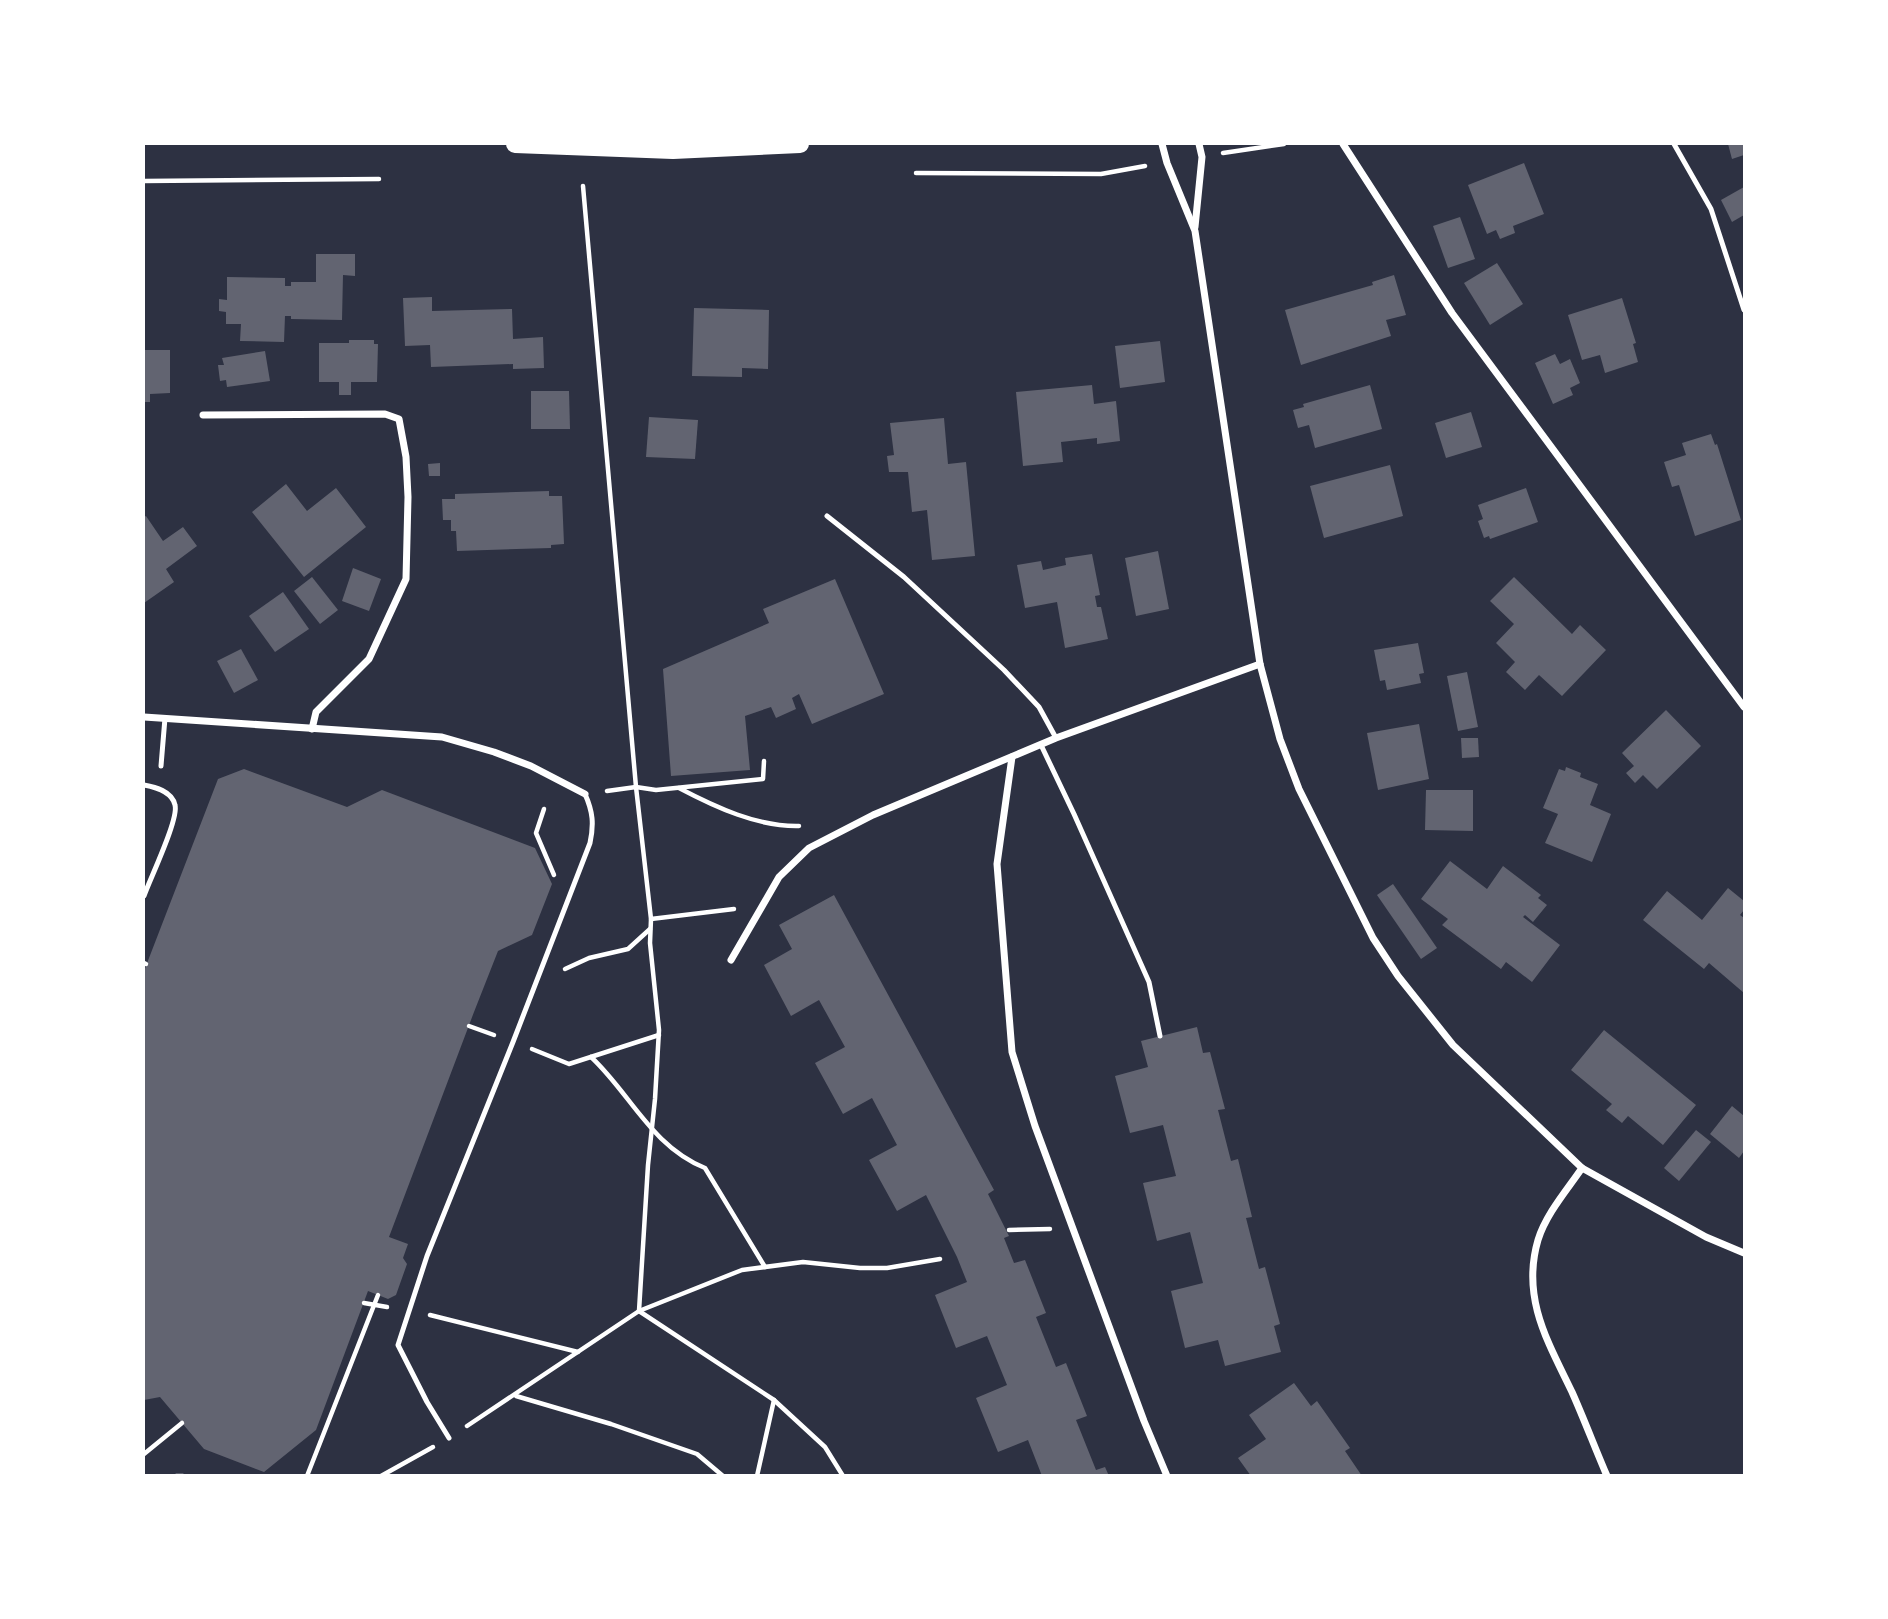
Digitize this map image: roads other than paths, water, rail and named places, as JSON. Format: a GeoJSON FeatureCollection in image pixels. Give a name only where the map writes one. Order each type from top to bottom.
{"type":"FeatureCollection","features":[{"type":"Feature","properties":{"kind":"main road"},"geometry":{"type":"LineString","coordinates":[[514,144],[673,150],[800,144]]}},
{"type":"Feature","properties":{"kind":"street"},"geometry":{"type":"LineString","coordinates":[[1162,144],[1195,232],[1260,664],[1280,739],[1299,789],[1373,938],[1398,976],[1453,1045],[1582,1168],[1706,1237],[1745,1253]]}},
{"type":"Feature","properties":{"kind":"street"},"geometry":{"type":"LineString","coordinates":[[1195,232],[1202,157],[1199,144]]}},
{"type":"Feature","properties":{"kind":"street"},"geometry":{"type":"LineString","coordinates":[[1343,144],[1452,313],[1745,707]]}},
{"type":"Feature","properties":{"kind":"street"},"geometry":{"type":"LineString","coordinates":[[203,415],[386,414],[398,419],[407,470],[406,579],[369,659],[316,712],[312,729]]}},
{"type":"Feature","properties":{"kind":"street"},"geometry":{"type":"LineString","coordinates":[[732,960],[779,877],[809,848],[873,815],[1041,744],[1260,664]]}},
{"type":"Feature","properties":{"kind":"street"},"geometry":{"type":"LineString","coordinates":[[144,717],[442,737],[519,761],[585,794]]}},
{"type":"Feature","properties":{"kind":"street"},"geometry":{"type":"LineString","coordinates":[[1012,757],[997,864],[1012,1052],[1035,1126],[1144,1421],[1167,1475]]}},
{"type":"Feature","properties":{"kind":"street"},"geometry":{"type":"LineString","coordinates":[[1582,1168],[1552,1210],[1538,1239],[1531,1276],[1534,1303],[1548,1343],[1607,1475]]}},
{"type":"Feature","properties":{"kind":"lane"},"geometry":{"type":"LineString","coordinates":[[1674,144],[1711,209],[1745,310]]}},
{"type":"Feature","properties":{"kind":"lane"},"geometry":{"type":"LineString","coordinates":[[827,516],[904,577],[1004,670],[1039,707],[1056,738]]}},
{"type":"Feature","properties":{"kind":"lane"},"geometry":{"type":"LineString","coordinates":[[161,766],[165,718]]}},
{"type":"Feature","properties":{"kind":"lane"},"geometry":{"type":"LineString","coordinates":[[1041,744],[1149,982],[1160,1036]]}},
{"type":"Feature","properties":{"kind":"lane"},"geometry":{"type":"LineString","coordinates":[[144,785],[158,788],[168,795],[176,808],[167,839],[144,895]]}},
{"type":"Feature","properties":{"kind":"lane"},"geometry":{"type":"LineString","coordinates":[[449,1438],[398,1345],[427,1256],[590,843],[592,810],[585,794]]}}]}
